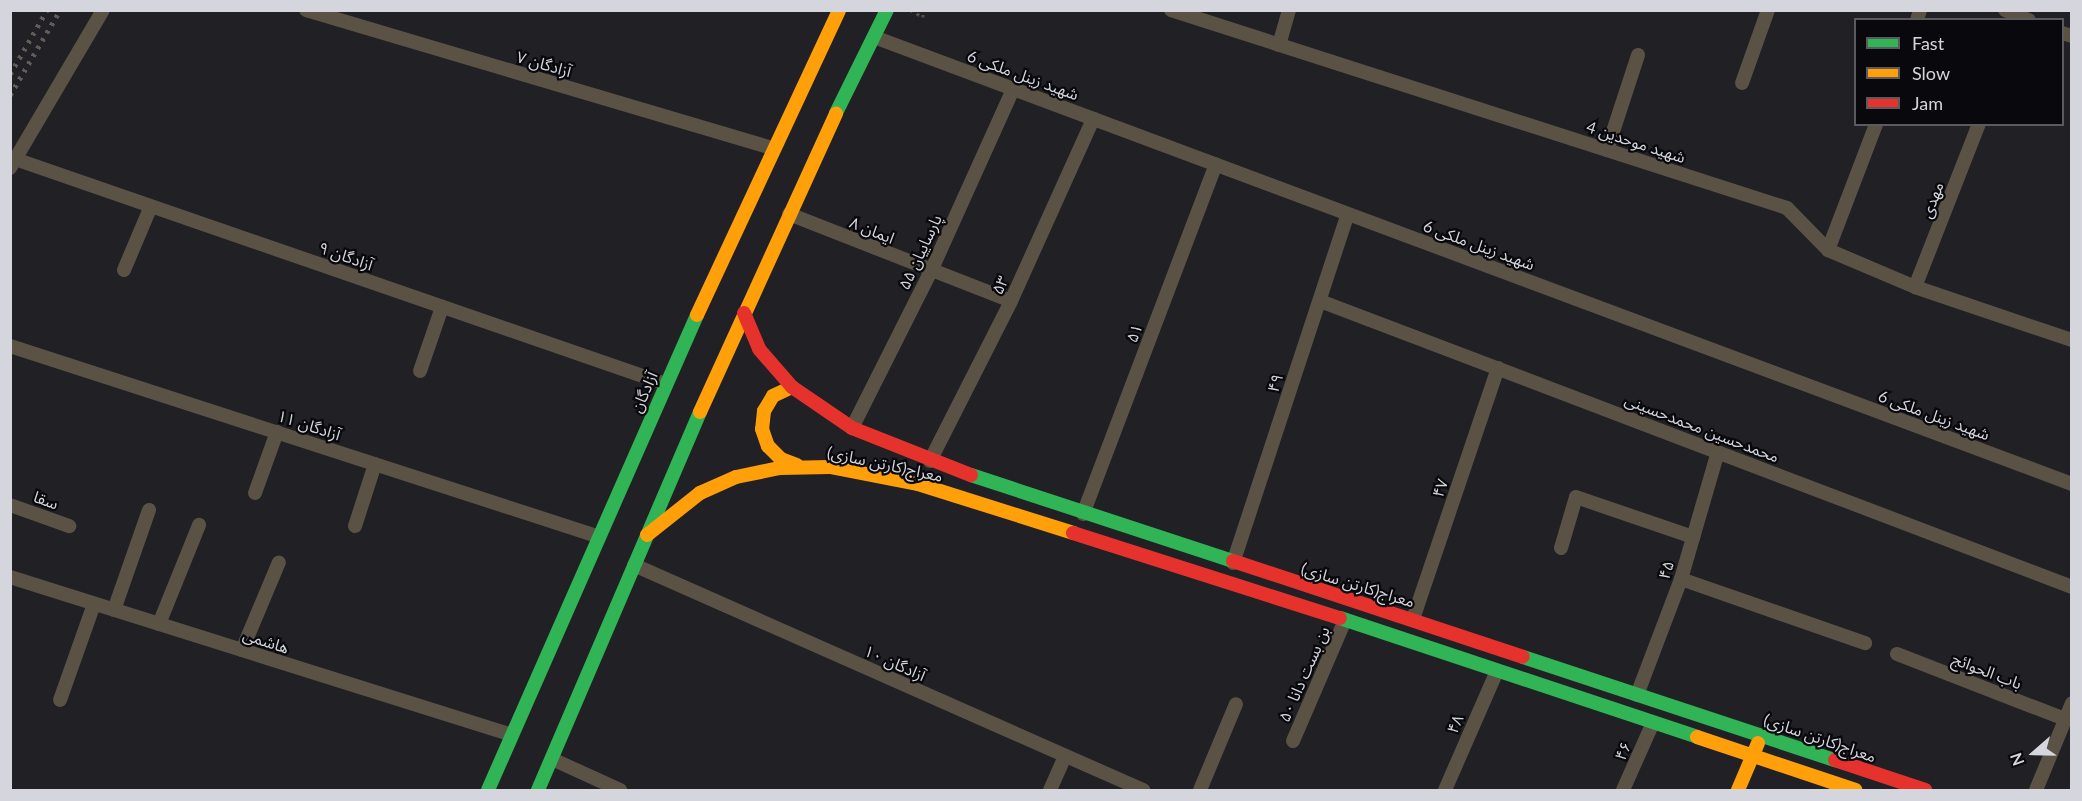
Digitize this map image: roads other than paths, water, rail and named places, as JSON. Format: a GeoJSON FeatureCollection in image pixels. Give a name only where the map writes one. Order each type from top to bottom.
{"type":"FeatureCollection","features":[{"type":"Feature","properties":{"kind":"street"},"geometry":{"type":"LineString","coordinates":[[13,163],[103,10]]}},
{"type":"Feature","properties":{"kind":"street","name":"۷ آزادگان"},"geometry":{"type":"LineString","coordinates":[[306,10],[772,148]]}},
{"type":"Feature","properties":{"kind":"street","name":"آزادگان"},"geometry":{"type":"LineString","coordinates":[[488,790],[597,536],[772,148],[839,10]]}},
{"type":"Feature","properties":{"kind":"street"},"geometry":{"type":"LineString","coordinates":[[538,790],[744,313],[887,10]]}},
{"type":"Feature","properties":{"kind":"street","name":"4 شهید موحدین"},"geometry":{"type":"LineString","coordinates":[[1171,10],[1787,208],[1828,250],[1916,287],[2072,340]]}},
{"type":"Feature","properties":{"kind":"street"},"geometry":{"type":"LineString","coordinates":[[1279,45],[1289,10]]}},
{"type":"Feature","properties":{"kind":"street"},"geometry":{"type":"LineString","coordinates":[[1742,83],[1768,10]]}},
{"type":"Feature","properties":{"kind":"street"},"geometry":{"type":"LineString","coordinates":[[2005,10],[2024,18]]}},
{"type":"Feature","properties":{"kind":"street","name":"6 شهید زینل ملکی"},"geometry":{"type":"LineString","coordinates":[[874,37],[2072,484]]}},
{"type":"Feature","properties":{"kind":"street"},"geometry":{"type":"LineString","coordinates":[[1607,150],[1638,55]]}},
{"type":"Feature","properties":{"kind":"street","name":"پارساییان ۵۵"},"geometry":{"type":"LineString","coordinates":[[852,428],[931,271],[1013,89]]}},
{"type":"Feature","properties":{"kind":"street","name":"۵۳"},"geometry":{"type":"LineString","coordinates":[[930,461],[1011,301],[1093,118]]}},
{"type":"Feature","properties":{"kind":"street"},"geometry":{"type":"LineString","coordinates":[[1828,250],[1875,126]]}},
{"type":"Feature","properties":{"kind":"street","name":"مهدی"},"geometry":{"type":"LineString","coordinates":[[1916,287],[1978,126]]}},
{"type":"Feature","properties":{"kind":"street","name":"۹ آزادگان"},"geometry":{"type":"LineString","coordinates":[[13,163],[151,206],[666,384]]}},
{"type":"Feature","properties":{"kind":"street","name":"۵۱"},"geometry":{"type":"LineString","coordinates":[[1083,514],[1216,164]]}},
{"type":"Feature","properties":{"kind":"street"},"geometry":{"type":"LineString","coordinates":[[124,270],[151,206]]}},
{"type":"Feature","properties":{"kind":"street","name":"۸ ایمان"},"geometry":{"type":"LineString","coordinates":[[789,214],[1011,301]]}},
{"type":"Feature","properties":{"kind":"street","name":"۴۹"},"geometry":{"type":"LineString","coordinates":[[1233,563],[1348,214]]}},
{"type":"Feature","properties":{"kind":"street","name":"محمدحسین محمدحسینی"},"geometry":{"type":"LineString","coordinates":[[1320,301],[2072,587]]}},
{"type":"Feature","properties":{"kind":"street"},"geometry":{"type":"LineString","coordinates":[[420,371],[442,307]]}},
{"type":"Feature","properties":{"kind":"street","name":"معراج(کارتن سازی)"},"geometry":{"type":"LineString","coordinates":[[744,313],[759,349],[792,387],[852,428],[930,461],[1083,514],[1413,619],[1925,790]]}},
{"type":"Feature","properties":{"kind":"street","name":"۱۱ آزادگان"},"geometry":{"type":"LineString","coordinates":[[10,346],[597,536]]}},
{"type":"Feature","properties":{"kind":"street","name":"۴۷"},"geometry":{"type":"LineString","coordinates":[[1413,619],[1498,368]]}},
{"type":"Feature","properties":{"kind":"street"},"geometry":{"type":"LineString","coordinates":[[792,387],[773,396],[764,411],[762,429],[768,446],[781,459],[797,465]]}},
{"type":"Feature","properties":{"kind":"street"},"geometry":{"type":"LineString","coordinates":[[255,493],[277,432]]}},
{"type":"Feature","properties":{"kind":"street","name":"۴۵"},"geometry":{"type":"LineString","coordinates":[[1636,695],[1681,579],[1718,452]]}},
{"type":"Feature","properties":{"kind":"street"},"geometry":{"type":"LineString","coordinates":[[355,526],[375,464]]}},
{"type":"Feature","properties":{"kind":"street"},"geometry":{"type":"LineString","coordinates":[[647,535],[700,493],[736,477],[797,465]]}},
{"type":"Feature","properties":{"kind":"street","name":"معراج(کارتن سازی)"},"geometry":{"type":"LineString","coordinates":[[797,465],[830,467],[918,484],[1345,620],[1652,725],[1753,755],[1855,790]]}},
{"type":"Feature","properties":{"kind":"street"},"geometry":{"type":"LineString","coordinates":[[1561,548],[1576,497],[1693,537]]}},
{"type":"Feature","properties":{"kind":"street","name":"سقا"},"geometry":{"type":"LineString","coordinates":[[10,504],[69,526]]}},
{"type":"Feature","properties":{"kind":"street"},"geometry":{"type":"LineString","coordinates":[[114,610],[149,510]]}},
{"type":"Feature","properties":{"kind":"street"},"geometry":{"type":"LineString","coordinates":[[159,624],[199,525]]}},
{"type":"Feature","properties":{"kind":"street"},"geometry":{"type":"LineString","coordinates":[[242,650],[279,562]]}},
{"type":"Feature","properties":{"kind":"street","name":"۱۰ آزادگان"},"geometry":{"type":"LineString","coordinates":[[634,565],[1143,790]]}},
{"type":"Feature","properties":{"kind":"street","name":"هاشمی"},"geometry":{"type":"LineString","coordinates":[[10,577],[512,735]]}},
{"type":"Feature","properties":{"kind":"street"},"geometry":{"type":"LineString","coordinates":[[1681,579],[1865,643]]}},
{"type":"Feature","properties":{"kind":"street"},"geometry":{"type":"LineString","coordinates":[[60,700],[94,604]]}},
{"type":"Feature","properties":{"kind":"street","name":"بن بست دانا ۵۰"},"geometry":{"type":"LineString","coordinates":[[1293,741],[1345,620]]}},
{"type":"Feature","properties":{"kind":"street","name":"باب الحوائج"},"geometry":{"type":"LineString","coordinates":[[1897,654],[2065,718]]}},
{"type":"Feature","properties":{"kind":"street","name":"۴۸"},"geometry":{"type":"LineString","coordinates":[[1451,789],[1497,671]]}},
{"type":"Feature","properties":{"kind":"street"},"geometry":{"type":"LineString","coordinates":[[2036,790],[2072,703]]}},
{"type":"Feature","properties":{"kind":"street"},"geometry":{"type":"LineString","coordinates":[[1200,790],[1236,704]]}},
{"type":"Feature","properties":{"kind":"street","name":"۴۶"},"geometry":{"type":"LineString","coordinates":[[1623,790],[1652,725]]}},
{"type":"Feature","properties":{"kind":"street"},"geometry":{"type":"LineString","coordinates":[[1738,790],[1761,735]]}},
{"type":"Feature","properties":{"kind":"street"},"geometry":{"type":"LineString","coordinates":[[1050,790],[1065,756]]}},
{"type":"Feature","properties":{"kind":"street"},"geometry":{"type":"LineString","coordinates":[[552,759],[620,790]]}},
{"type":"Feature","properties":{"kind":"railway"},"geometry":{"type":"LineString","coordinates":[[10,74],[47,10]]}},
{"type":"Feature","properties":{"kind":"railway"},"geometry":{"type":"LineString","coordinates":[[10,95],[60,10]]}}]}
